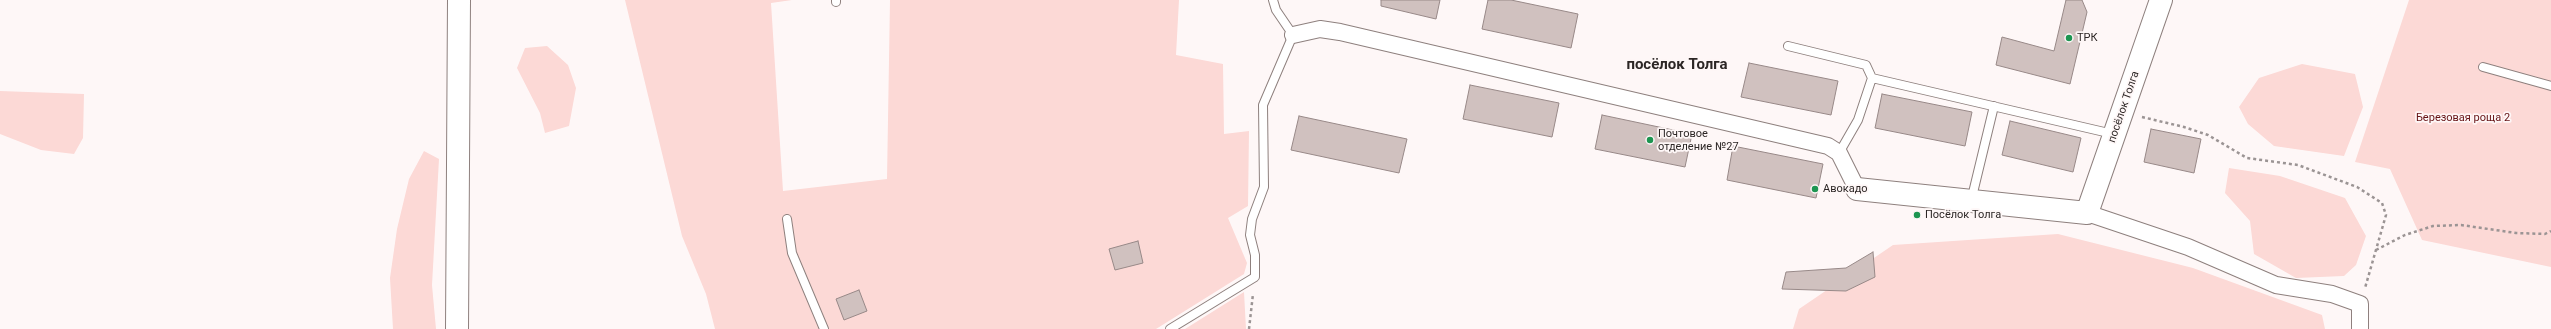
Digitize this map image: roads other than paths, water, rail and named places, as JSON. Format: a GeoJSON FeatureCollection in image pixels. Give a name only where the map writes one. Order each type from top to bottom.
{"type":"FeatureCollection","features":[{"type":"Feature","properties":{"kind":"street"},"geometry":{"type":"LineString","coordinates":[[457,329],[459,0]]}},
{"type":"Feature","properties":{"kind":"street","name":"посёлок Толга"},"geometry":{"type":"LineString","coordinates":[[2087,213],[2161,0]]}},
{"type":"Feature","properties":{"kind":"street"},"geometry":{"type":"LineString","coordinates":[[1292,36],[1320,30],[1340,32],[1828,146],[1839,153],[1857,189],[2087,213],[2188,247],[2276,285],[2332,294],[2360,304],[2360,329]]}},
{"type":"Feature","properties":{"kind":"lane"},"geometry":{"type":"LineString","coordinates":[[1170,329],[1255,277],[1255,255],[1250,235],[1252,219],[1264,187],[1263,105],[1292,36],[1276,10],[1273,0]]}},
{"type":"Feature","properties":{"kind":"lane"},"geometry":{"type":"LineString","coordinates":[[1788,46],[1866,65],[1872,78],[1858,120],[1839,153]]}},
{"type":"Feature","properties":{"kind":"lane"},"geometry":{"type":"LineString","coordinates":[[2483,67],[2551,86]]}},
{"type":"Feature","properties":{"kind":"lane"},"geometry":{"type":"LineString","coordinates":[[1872,78],[2114,134]]}},
{"type":"Feature","properties":{"kind":"lane"},"geometry":{"type":"LineString","coordinates":[[1971,201],[1994,106]]}},
{"type":"Feature","properties":{"kind":"lane"},"geometry":{"type":"LineString","coordinates":[[787,219],[792,253],[824,329]]}},
{"type":"Feature","properties":{"kind":"place","name":"ТРК"},"geometry":{"type":"Point","coordinates":[2069,38]}},
{"type":"Feature","properties":{"kind":"place","name":"Почтовое отделение №27"},"geometry":{"type":"Point","coordinates":[1650,140]}},
{"type":"Feature","properties":{"kind":"place","name":"Авокадо"},"geometry":{"type":"Point","coordinates":[1815,189]}},
{"type":"Feature","properties":{"kind":"place","name":"Посёлок Толга"},"geometry":{"type":"Point","coordinates":[1917,215]}},
{"type":"Feature","properties":{"kind":"district","name":"посёлок Толга"},"geometry":{"type":"Point","coordinates":[1677,65]}},
{"type":"Feature","properties":{"kind":"park label","name":"Березовая роща 2"},"geometry":{"type":"Point","coordinates":[2463,118]}}]}
